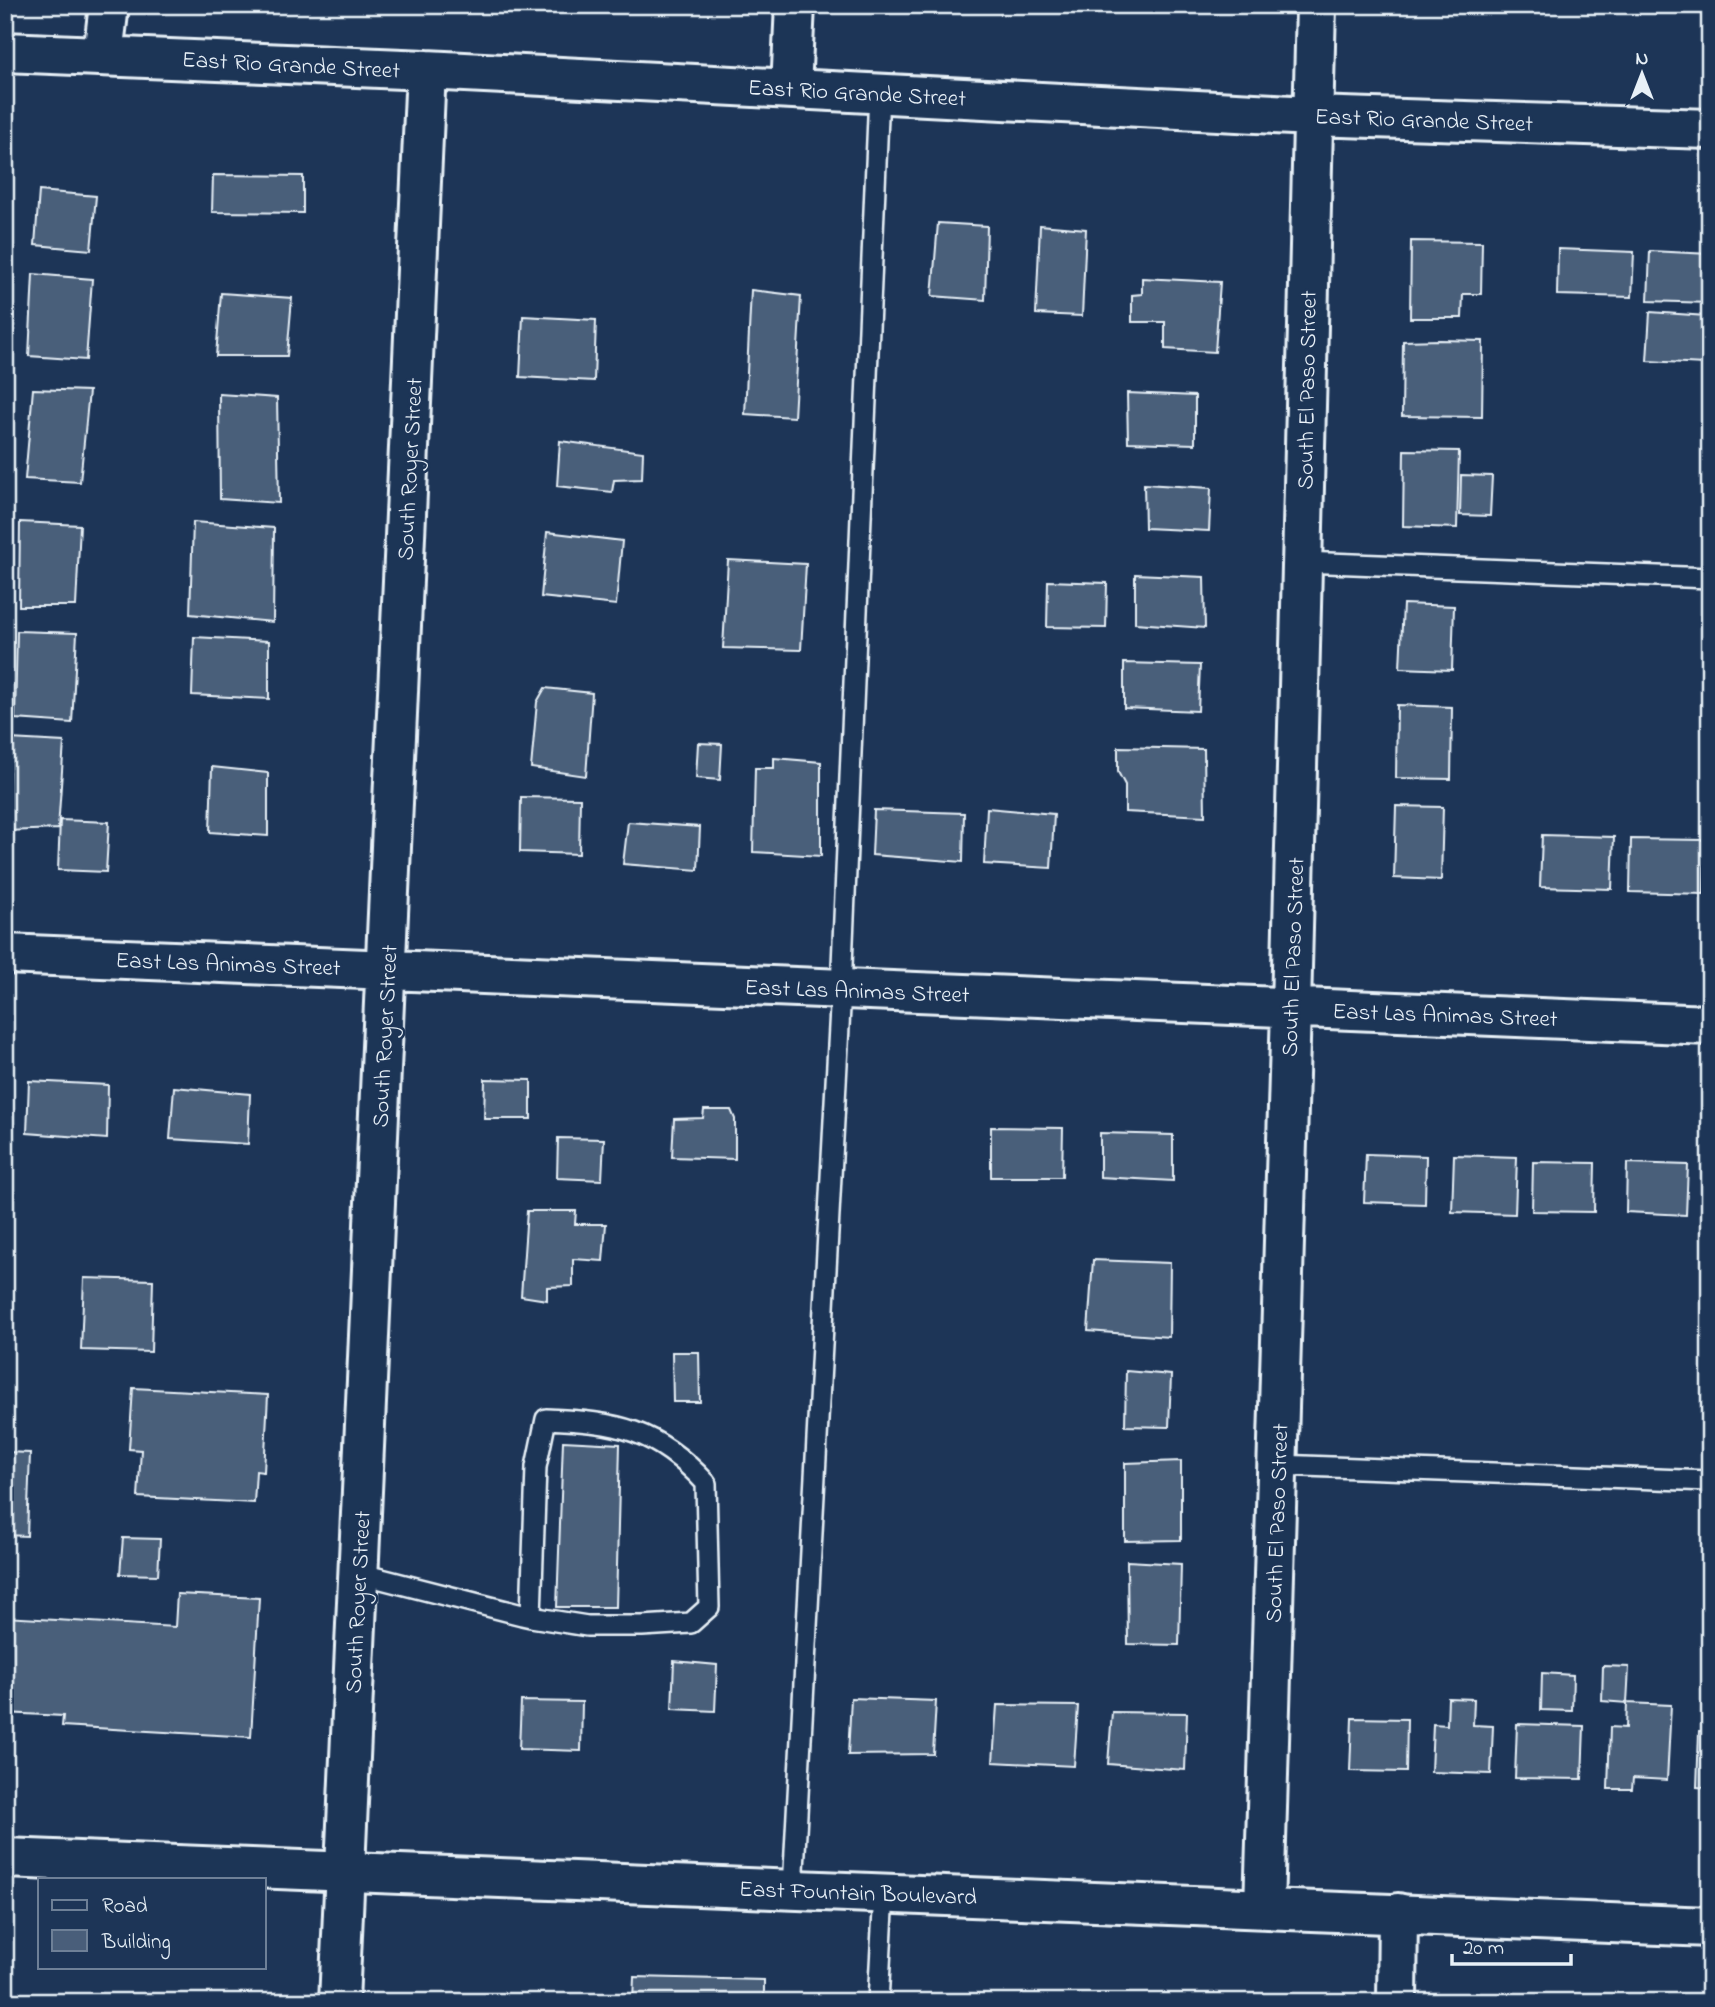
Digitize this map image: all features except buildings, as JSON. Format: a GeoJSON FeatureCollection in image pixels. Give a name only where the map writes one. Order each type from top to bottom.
{"type":"FeatureCollection","features":[{"type":"Feature","properties":{"kind":"street"},"geometry":{"type":"LineString","coordinates":[[103,55],[109,5]]}},
{"type":"Feature","properties":{"kind":"street"},"geometry":{"type":"LineString","coordinates":[[791,89],[795,5]]}},
{"type":"Feature","properties":{"kind":"street","name":"South El Paso Street"},"geometry":{"type":"LineString","coordinates":[[1264,1908],[1291,1008],[1316,5]]}},
{"type":"Feature","properties":{"kind":"street","name":"East Rio Grande Street"},"geometry":{"type":"LineString","coordinates":[[5,52],[426,70],[1312,116],[1710,128]]}},
{"type":"Feature","properties":{"kind":"street","name":"South Royer Street"},"geometry":{"type":"LineString","coordinates":[[339,2002],[426,70]]}},
{"type":"Feature","properties":{"kind":"street","name":"East Las Animas Street"},"geometry":{"type":"LineString","coordinates":[[5,954],[1710,1025]]}},
{"type":"Feature","properties":{"kind":"street","name":"East Fountain Boulevard"},"geometry":{"type":"LineString","coordinates":[[5,1858],[1710,1927]]}},
{"type":"Feature","properties":{"kind":"street"},"geometry":{"type":"LineString","coordinates":[[1397,2002],[1398,1913]]}},
{"type":"Feature","properties":{"kind":"lane"},"geometry":{"type":"LineString","coordinates":[[793,1889],[841,989],[878,93]]}},
{"type":"Feature","properties":{"kind":"lane"},"geometry":{"type":"LineString","coordinates":[[1302,562],[1710,578]]}},
{"type":"Feature","properties":{"kind":"lane"},"geometry":{"type":"LineString","coordinates":[[358,1573],[531,1617],[587,1626],[691,1623],[709,1607],[706,1483],[687,1463],[639,1431],[596,1421],[547,1419],[536,1467],[531,1617]]}},
{"type":"Feature","properties":{"kind":"lane"},"geometry":{"type":"LineString","coordinates":[[1277,1465],[1710,1481]]}},
{"type":"Feature","properties":{"kind":"lane"},"geometry":{"type":"LineString","coordinates":[[878,2002],[884,1893]]}}]}
